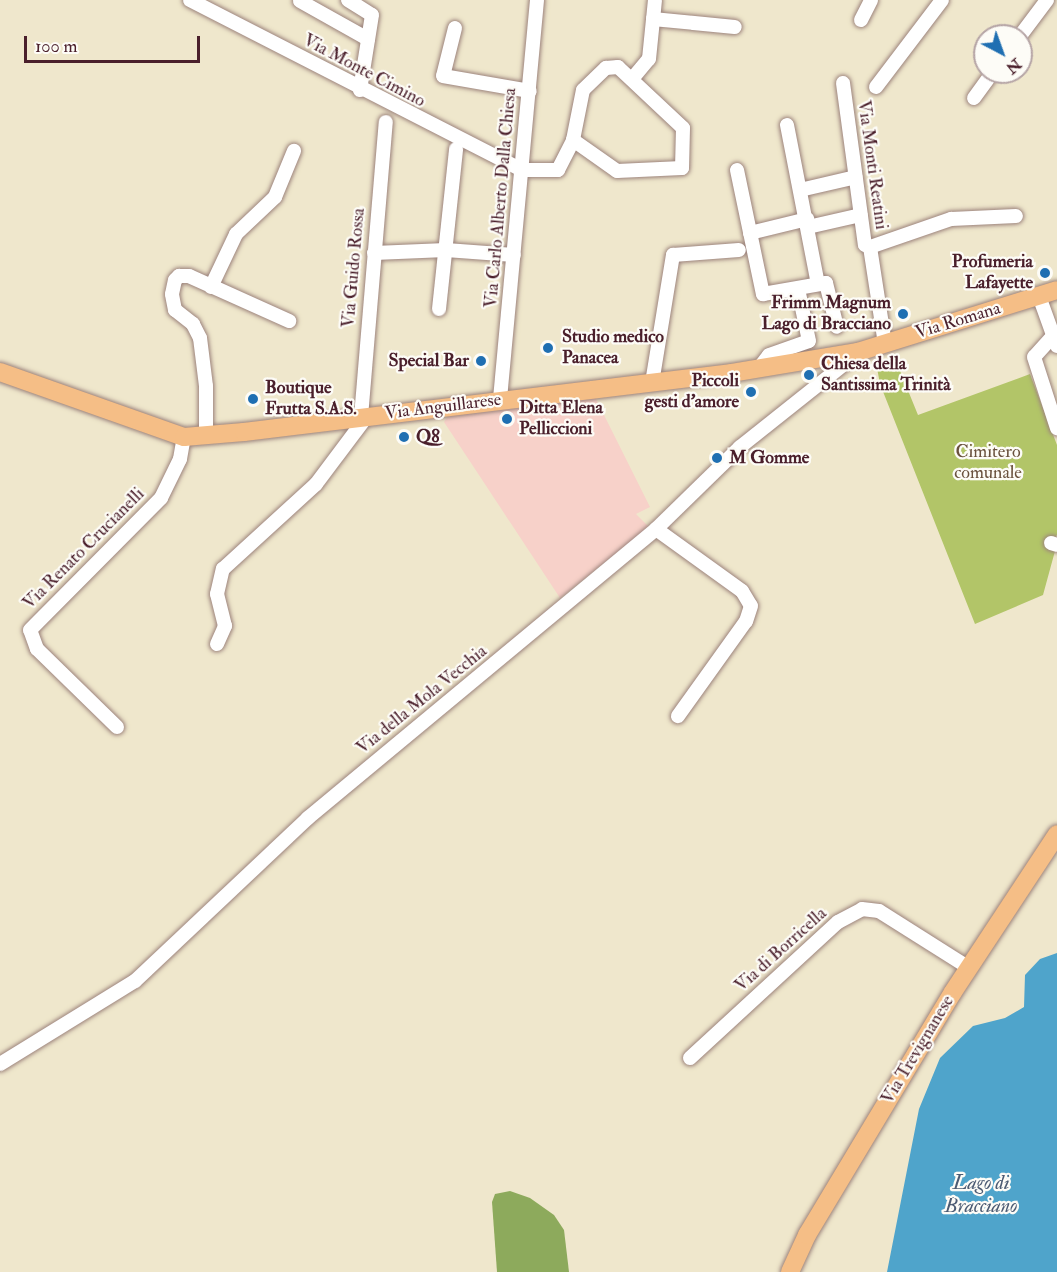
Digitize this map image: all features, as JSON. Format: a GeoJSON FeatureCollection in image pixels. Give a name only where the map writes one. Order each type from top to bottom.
{"type":"FeatureCollection","features":[{"type":"Feature","properties":{"kind":"main road","name":"Via Romana"},"geometry":{"type":"LineString","coordinates":[[858,352],[1057,290]]}},
{"type":"Feature","properties":{"kind":"main road","name":"Via Anguillarese"},"geometry":{"type":"LineString","coordinates":[[0,372],[184,437],[652,383],[858,352]]}},
{"type":"Feature","properties":{"kind":"main road","name":"Via Trevignanese"},"geometry":{"type":"LineString","coordinates":[[790,1272],[812,1227],[969,968],[1057,834]]}},
{"type":"Feature","properties":{"kind":"street","name":"Via Monte Cimino"},"geometry":{"type":"LineString","coordinates":[[190,0],[360,90],[522,170]]}},
{"type":"Feature","properties":{"kind":"street"},"geometry":{"type":"LineString","coordinates":[[300,0],[368,39]]}},
{"type":"Feature","properties":{"kind":"street"},"geometry":{"type":"LineString","coordinates":[[348,0],[372,15],[360,90]]}},
{"type":"Feature","properties":{"kind":"street","name":"Via Carlo Alberto Dalla Chiesa"},"geometry":{"type":"LineString","coordinates":[[500,399],[537,0]]}},
{"type":"Feature","properties":{"kind":"street"},"geometry":{"type":"LineString","coordinates":[[632,79],[649,58],[655,0]]}},
{"type":"Feature","properties":{"kind":"street"},"geometry":{"type":"LineString","coordinates":[[861,20],[871,0]]}},
{"type":"Feature","properties":{"kind":"street"},"geometry":{"type":"LineString","coordinates":[[876,87],[942,0]]}},
{"type":"Feature","properties":{"kind":"street"},"geometry":{"type":"LineString","coordinates":[[1029,24],[1047,0]]}},
{"type":"Feature","properties":{"kind":"street"},"geometry":{"type":"LineString","coordinates":[[653,19],[735,27]]}},
{"type":"Feature","properties":{"kind":"street"},"geometry":{"type":"LineString","coordinates":[[455,28],[443,76],[530,91]]}},
{"type":"Feature","properties":{"kind":"street"},"geometry":{"type":"LineString","coordinates":[[522,170],[554,173],[573,140],[583,90],[611,66],[623,69],[684,130],[681,170],[618,171],[573,140]]}},
{"type":"Feature","properties":{"kind":"street","name":"Via Monti Reatini"},"geometry":{"type":"LineString","coordinates":[[843,83],[865,245],[870,247],[951,219],[1016,216]]}},
{"type":"Feature","properties":{"kind":"street"},"geometry":{"type":"LineString","coordinates":[[974,98],[984,84]]}},
{"type":"Feature","properties":{"kind":"street","name":"Via Guido Rossa"},"geometry":{"type":"LineString","coordinates":[[364,417],[374,253],[386,122]]}},
{"type":"Feature","properties":{"kind":"street"},"geometry":{"type":"LineString","coordinates":[[787,125],[818,284]]}},
{"type":"Feature","properties":{"kind":"street"},"geometry":{"type":"LineString","coordinates":[[439,309],[456,149]]}},
{"type":"Feature","properties":{"kind":"street"},"geometry":{"type":"LineString","coordinates":[[211,287],[236,234],[275,197],[294,151]]}},
{"type":"Feature","properties":{"kind":"street"},"geometry":{"type":"LineString","coordinates":[[736,170],[763,294],[826,283],[837,327]]}},
{"type":"Feature","properties":{"kind":"street"},"geometry":{"type":"LineString","coordinates":[[800,190],[856,177]]}},
{"type":"Feature","properties":{"kind":"street"},"geometry":{"type":"LineString","coordinates":[[750,233],[861,215]]}},
{"type":"Feature","properties":{"kind":"street","name":"Via Monti Reatini"},"geometry":{"type":"LineString","coordinates":[[870,247],[885,344]]}},
{"type":"Feature","properties":{"kind":"street"},"geometry":{"type":"LineString","coordinates":[[374,253],[446,250],[514,255]]}},
{"type":"Feature","properties":{"kind":"street"},"geometry":{"type":"LineString","coordinates":[[652,383],[673,255],[739,250]]}},
{"type":"Feature","properties":{"kind":"street"},"geometry":{"type":"LineString","coordinates":[[206,435],[207,386],[200,338],[193,324],[176,310],[172,294],[179,276],[211,287],[289,321]]}},
{"type":"Feature","properties":{"kind":"street"},"geometry":{"type":"LineString","coordinates":[[759,368],[770,355],[809,341],[798,289]]}},
{"type":"Feature","properties":{"kind":"street"},"geometry":{"type":"LineString","coordinates":[[1039,296],[1055,341],[1034,357],[1057,428]]}},
{"type":"Feature","properties":{"kind":"street","name":"Via della Mola Vecchia"},"geometry":{"type":"LineString","coordinates":[[0,1064],[135,981],[308,818],[656,529],[740,447],[858,352]]}},
{"type":"Feature","properties":{"kind":"street"},"geometry":{"type":"LineString","coordinates":[[217,644],[225,626],[217,594],[223,569],[316,484],[364,417]]}},
{"type":"Feature","properties":{"kind":"street","name":"Via Renato Crucianelli"},"geometry":{"type":"LineString","coordinates":[[117,728],[38,649],[30,630],[161,498],[180,459],[184,437]]}},
{"type":"Feature","properties":{"kind":"street"},"geometry":{"type":"LineString","coordinates":[[656,529],[742,591],[751,606],[746,621],[678,716]]}},
{"type":"Feature","properties":{"kind":"street","name":"Via di Borricella"},"geometry":{"type":"LineString","coordinates":[[690,1058],[831,928],[862,909],[879,911],[969,968]]}},
{"type":"Feature","properties":{"kind":"shaded area"},"geometry":{"type":"Polygon","coordinates":[[[595,397],[650,507],[636,514],[649,527],[560,598],[444,422],[450,413],[595,397]]]}},
{"type":"Feature","properties":{"kind":"green space","name":"Cimitero comunale"},"geometry":{"type":"Polygon","coordinates":[[[896,361],[918,415],[1030,374],[1057,445],[1057,535],[1051,542],[1055,551],[1043,595],[975,624],[880,384],[877,368],[896,361]]]}},
{"type":"Feature","properties":{"kind":"green space"},"geometry":{"type":"Polygon","coordinates":[[[510,1191],[530,1198],[554,1215],[564,1230],[569,1272],[497,1272],[492,1202],[495,1194],[510,1191]]]}},
{"type":"Feature","properties":{"kind":"water","name":"Lago di Bracciano"},"geometry":{"type":"Polygon","coordinates":[[[1057,953],[1057,1272],[887,1272],[919,1109],[940,1058],[973,1026],[1005,1018],[1024,1007],[1025,975],[1040,959],[1057,953]]]}},
{"type":"Feature","properties":{"kind":"place","name":"Profumeria Lafayette"},"geometry":{"type":"Point","coordinates":[1045,273]}},
{"type":"Feature","properties":{"kind":"place","name":"Frimm Magnum Lago di Bracciano"},"geometry":{"type":"Point","coordinates":[903,314]}},
{"type":"Feature","properties":{"kind":"place","name":"Studio medico Panacea"},"geometry":{"type":"Point","coordinates":[548,348]}},
{"type":"Feature","properties":{"kind":"place","name":"Special Bar"},"geometry":{"type":"Point","coordinates":[481,361]}},
{"type":"Feature","properties":{"kind":"place","name":"Chiesa della Santissima Trinità"},"geometry":{"type":"Point","coordinates":[809,375]}},
{"type":"Feature","properties":{"kind":"place","name":"Piccoli gesti d'amore"},"geometry":{"type":"Point","coordinates":[751,392]}},
{"type":"Feature","properties":{"kind":"place","name":"Boutique Frutta S.A.S."},"geometry":{"type":"Point","coordinates":[253,399]}},
{"type":"Feature","properties":{"kind":"place","name":"Ditta Elena Pelliccioni"},"geometry":{"type":"Point","coordinates":[507,419]}},
{"type":"Feature","properties":{"kind":"place","name":"Q8"},"geometry":{"type":"Point","coordinates":[404,437]}},
{"type":"Feature","properties":{"kind":"place","name":"M Gomme"},"geometry":{"type":"Point","coordinates":[717,458]}}]}
